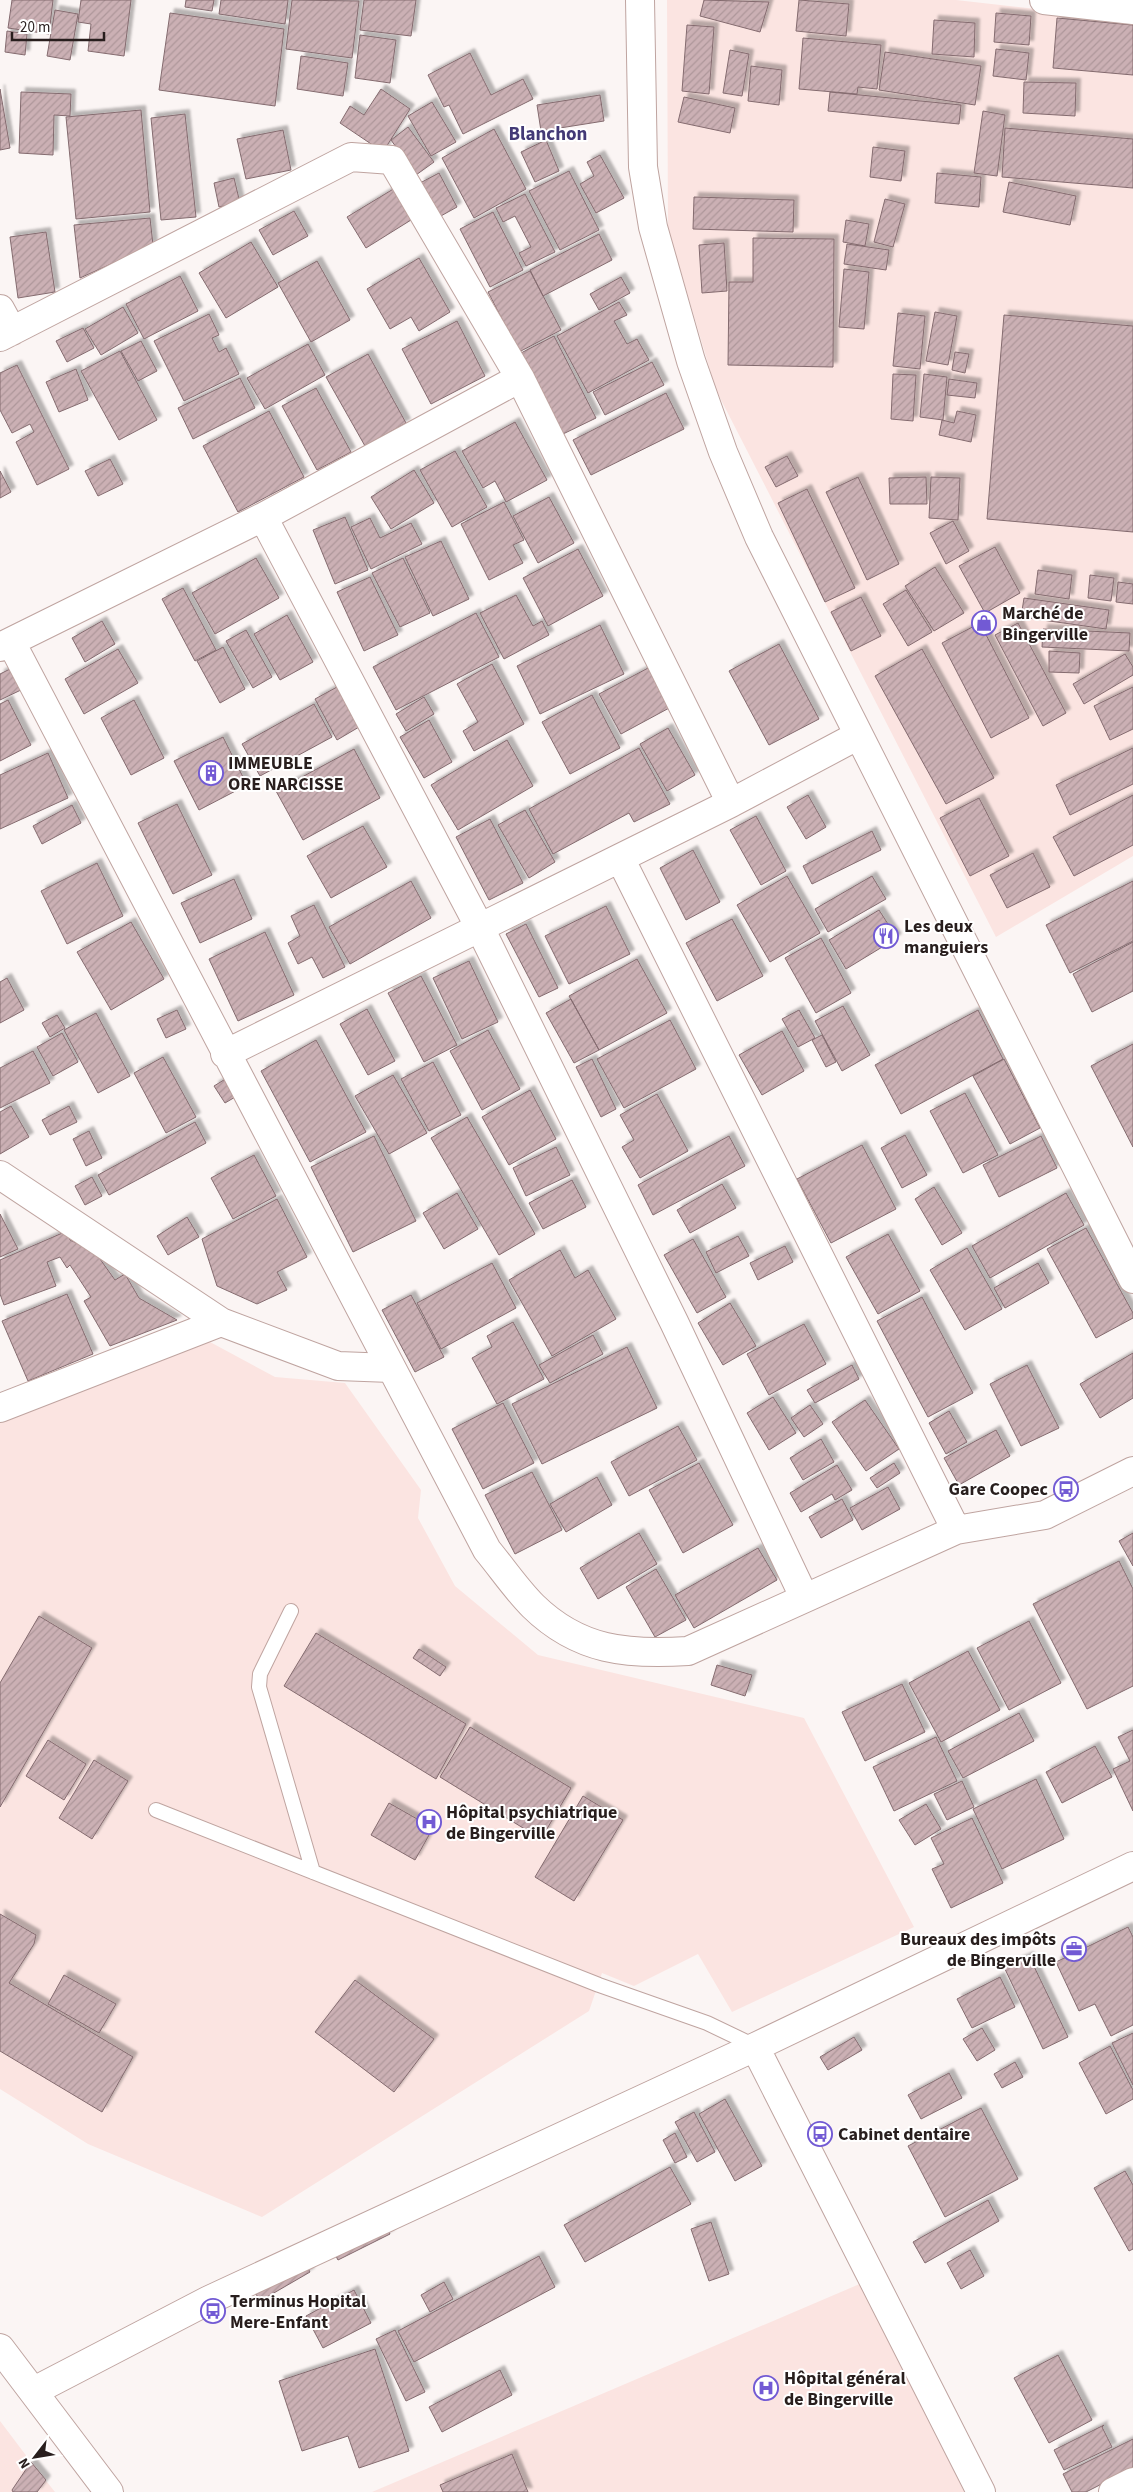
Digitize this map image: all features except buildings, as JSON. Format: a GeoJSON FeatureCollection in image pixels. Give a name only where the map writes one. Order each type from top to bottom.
{"type":"FeatureCollection","features":[{"type":"Feature","properties":{"kind":"street"},"geometry":{"type":"LineString","coordinates":[[640,0],[642,167],[653,227],[671,296],[691,361],[724,452],[759,538],[857,736],[1133,1279]]}},
{"type":"Feature","properties":{"kind":"street"},"geometry":{"type":"LineString","coordinates":[[1044,0],[1133,10]]}},
{"type":"Feature","properties":{"kind":"street"},"geometry":{"type":"LineString","coordinates":[[4,326],[351,157],[392,160],[520,378],[731,803]]}},
{"type":"Feature","properties":{"kind":"street"},"geometry":{"type":"LineString","coordinates":[[520,378],[263,518],[5,645],[225,1054],[487,1550],[533,1606],[572,1636],[615,1650],[650,1654],[688,1651],[956,1530],[1046,1515],[1133,1471]]}},
{"type":"Feature","properties":{"kind":"street"},"geometry":{"type":"LineString","coordinates":[[263,518],[480,928],[674,1322],[804,1597]]}},
{"type":"Feature","properties":{"kind":"street"},"geometry":{"type":"LineString","coordinates":[[225,1054],[731,803],[857,736]]}},
{"type":"Feature","properties":{"kind":"street"},"geometry":{"type":"LineString","coordinates":[[620,858],[956,1530]]}},
{"type":"Feature","properties":{"kind":"street"},"geometry":{"type":"LineString","coordinates":[[0,1175],[220,1322],[338,1366],[391,1368]]}},
{"type":"Feature","properties":{"kind":"street"},"geometry":{"type":"LineString","coordinates":[[0,1408],[220,1322]]}},
{"type":"Feature","properties":{"kind":"street"},"geometry":{"type":"LineString","coordinates":[[34,2391],[210,2300],[755,2047],[1133,1866]]}},
{"type":"Feature","properties":{"kind":"street"},"geometry":{"type":"LineString","coordinates":[[755,2047],[981,2492]]}},
{"type":"Feature","properties":{"kind":"street"},"geometry":{"type":"LineString","coordinates":[[0,2348],[109,2492]]}},
{"type":"Feature","properties":{"kind":"street"},"geometry":{"type":"LineString","coordinates":[[1114,2492],[1133,2482]]}},
{"type":"Feature","properties":{"kind":"lane"},"geometry":{"type":"LineString","coordinates":[[291,1611],[260,1674],[258,1687],[313,1872]]}},
{"type":"Feature","properties":{"kind":"lane"},"geometry":{"type":"LineString","coordinates":[[156,1810],[599,1985],[707,2023],[755,2047]]}},
{"type":"Feature","properties":{"kind":"shaded area","name":"Marché de Bingerville"},"geometry":{"type":"Polygon","coordinates":[[[667,0],[956,0],[1133,20],[1133,856],[996,937],[716,390],[668,229],[667,0]]]}},
{"type":"Feature","properties":{"kind":"shaded area","name":"Hôpital psychiatrique de Bingerville"},"geometry":{"type":"Polygon","coordinates":[[[210,1342],[275,1377],[345,1383],[421,1490],[418,1518],[455,1586],[538,1655],[804,1718],[914,1927],[732,2012],[698,1954],[634,1986],[602,1973],[589,2011],[262,2217],[88,2144],[0,2089],[0,1421],[210,1342]]]}},
{"type":"Feature","properties":{"kind":"shaded area","name":"Hôpital général de Bingerville"},"geometry":{"type":"Polygon","coordinates":[[[862,2283],[967,2492],[372,2492],[862,2283]]]}},
{"type":"Feature","properties":{"kind":"shaded area"},"geometry":{"type":"Polygon","coordinates":[[[0,2421],[31,2462],[55,2492],[0,2492],[0,2421]]]}},
{"type":"Feature","properties":{"kind":"place","name":"Marché de Bingerville"},"geometry":{"type":"Point","coordinates":[984,623]}},
{"type":"Feature","properties":{"kind":"place","name":"IMMEUBLE ORE NARCISSE"},"geometry":{"type":"Point","coordinates":[211,773]}},
{"type":"Feature","properties":{"kind":"place","name":"Les deux manguiers"},"geometry":{"type":"Point","coordinates":[886,936]}},
{"type":"Feature","properties":{"kind":"place","name":"Gare Coopec"},"geometry":{"type":"Point","coordinates":[1066,1489]}},
{"type":"Feature","properties":{"kind":"place","name":"Hôpital psychiatrique de Bingerville"},"geometry":{"type":"Point","coordinates":[429,1822]}},
{"type":"Feature","properties":{"kind":"place","name":"Bureaux des impôts de Bingerville"},"geometry":{"type":"Point","coordinates":[1074,1949]}},
{"type":"Feature","properties":{"kind":"place","name":"Cabinet dentaire"},"geometry":{"type":"Point","coordinates":[820,2134]}},
{"type":"Feature","properties":{"kind":"place","name":"Terminus Hopital Mere-Enfant"},"geometry":{"type":"Point","coordinates":[213,2311]}},
{"type":"Feature","properties":{"kind":"place","name":"Hôpital général de Bingerville"},"geometry":{"type":"Point","coordinates":[766,2388]}},
{"type":"Feature","properties":{"kind":"district","name":"Blanchon"},"geometry":{"type":"Point","coordinates":[548,133]}}]}
